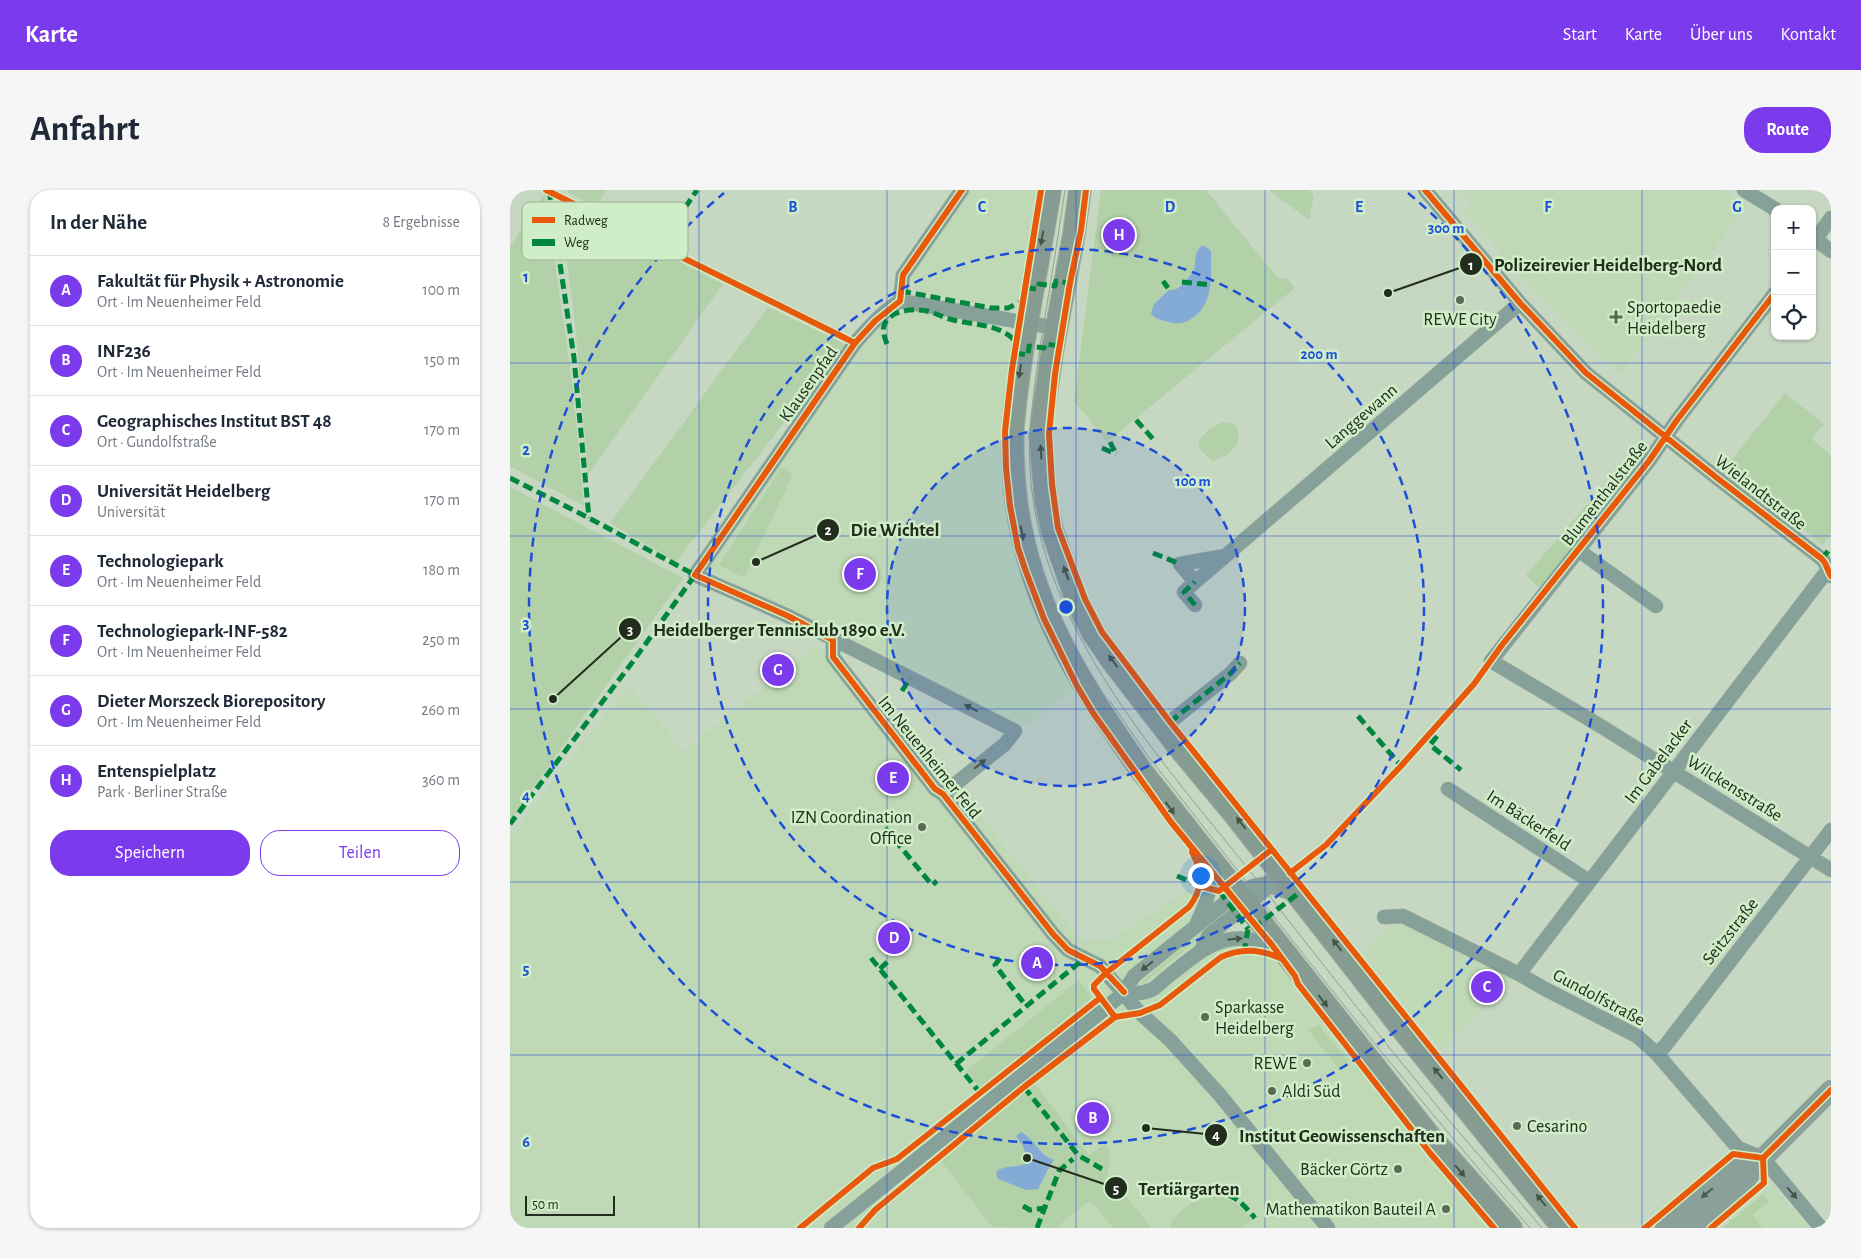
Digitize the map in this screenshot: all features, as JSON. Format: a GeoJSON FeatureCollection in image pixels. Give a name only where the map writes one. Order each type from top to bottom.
{"type":"FeatureCollection","features":[{"type":"Feature","properties":{"kind":"main road"},"geometry":{"type":"LineString","coordinates":[[1050,190],[1013,427],[1013,470],[1017,506],[1032,576],[1047,614],[1065,651],[1102,715],[1140,769],[1428,1134],[1511,1228]]}},
{"type":"Feature","properties":{"kind":"main road"},"geometry":{"type":"LineString","coordinates":[[1080,190],[1040,435],[1042,467],[1052,530],[1077,602],[1093,633],[1113,662],[1296,895],[1563,1228]]}},
{"type":"Feature","properties":{"kind":"street"},"geometry":{"type":"LineString","coordinates":[[962,190],[904,275],[900,301],[1056,328]]}},
{"type":"Feature","properties":{"kind":"street","name":"Wielandtstraße"},"geometry":{"type":"LineString","coordinates":[[1425,190],[1520,303],[1586,373],[1818,556],[1825,562],[1829,574]]}},
{"type":"Feature","properties":{"kind":"street"},"geometry":{"type":"LineString","coordinates":[[1744,190],[1771,207]]}},
{"type":"Feature","properties":{"kind":"street"},"geometry":{"type":"LineString","coordinates":[[1816,236],[1831,218]]}},
{"type":"Feature","properties":{"kind":"street"},"geometry":{"type":"LineString","coordinates":[[1816,240],[1831,252]]}},
{"type":"Feature","properties":{"kind":"street","name":"Blumenthalstraße"},"geometry":{"type":"LineString","coordinates":[[1491,661],[1649,461],[1773,295]]}},
{"type":"Feature","properties":{"kind":"street","name":"Klausenpfad"},"geometry":{"type":"LineString","coordinates":[[695,575],[855,343],[874,321],[900,301]]}},
{"type":"Feature","properties":{"kind":"street","name":"Langgewann"},"geometry":{"type":"LineString","coordinates":[[1195,582],[1520,303]]}},
{"type":"Feature","properties":{"kind":"street"},"geometry":{"type":"LineString","coordinates":[[1578,550],[1656,606]]}},
{"type":"Feature","properties":{"kind":"street"},"geometry":{"type":"LineString","coordinates":[[1195,605],[1184,592],[1195,582],[1180,564],[1226,556]]}},
{"type":"Feature","properties":{"kind":"street","name":"Im Gabelacker"},"geometry":{"type":"LineString","coordinates":[[1519,974],[1589,881],[1829,574]]}},
{"type":"Feature","properties":{"kind":"street","name":"Im Neuenheimer Feld"},"geometry":{"type":"LineString","coordinates":[[695,575],[788,616],[1014,731],[1004,744],[943,794]]}},
{"type":"Feature","properties":{"kind":"street","name":"Im Neuenheimer Feld"},"geometry":{"type":"LineString","coordinates":[[833,640],[832,657],[935,789],[943,794],[1061,944],[1068,950],[1100,966],[1140,1013],[1170,1040],[1219,1094],[1328,1228]]}},
{"type":"Feature","properties":{"kind":"street","name":"Wilckensstraße"},"geometry":{"type":"LineString","coordinates":[[1491,661],[1831,870]]}},
{"type":"Feature","properties":{"kind":"street"},"geometry":{"type":"LineString","coordinates":[[1170,722],[1230,674],[1240,663]]}},
{"type":"Feature","properties":{"kind":"street","name":"Im Bäckerfeld"},"geometry":{"type":"LineString","coordinates":[[1448,789],[1589,881]]}},
{"type":"Feature","properties":{"kind":"street","name":"Seitzstraße"},"geometry":{"type":"LineString","coordinates":[[1657,1054],[1831,830]]}},
{"type":"Feature","properties":{"kind":"street"},"geometry":{"type":"LineString","coordinates":[[1194,928],[1207,901],[1210,890],[1206,852]]}},
{"type":"Feature","properties":{"kind":"street"},"geometry":{"type":"LineString","coordinates":[[830,1228],[1124,992],[1134,976],[1226,902],[1243,899],[1265,890],[1269,884],[1271,862]]}},
{"type":"Feature","properties":{"kind":"street"},"geometry":{"type":"LineString","coordinates":[[1269,884],[1296,895]]}},
{"type":"Feature","properties":{"kind":"street"},"geometry":{"type":"LineString","coordinates":[[1200,952],[1209,935],[1243,899]]}},
{"type":"Feature","properties":{"kind":"street","name":"Gundolfstraße"},"geometry":{"type":"LineString","coordinates":[[1384,917],[1402,916],[1519,974],[1637,1036],[1657,1054],[1738,1148],[1764,1158]]}},
{"type":"Feature","properties":{"kind":"street"},"geometry":{"type":"LineString","coordinates":[[1124,992],[1128,994],[1151,990],[1200,952],[1219,942],[1242,938],[1262,941],[1282,949]]}},
{"type":"Feature","properties":{"kind":"street"},"geometry":{"type":"LineString","coordinates":[[1690,1228],[1747,1178],[1764,1158],[1831,1090]]}},
{"type":"Feature","properties":{"kind":"street"},"geometry":{"type":"LineString","coordinates":[[1666,1228],[1737,1168],[1764,1158]]}},
{"type":"Feature","properties":{"kind":"street"},"geometry":{"type":"LineString","coordinates":[[1764,1158],[1821,1228]]}},
{"type":"Feature","properties":{"kind":"shaded area"},"geometry":{"type":"Polygon","coordinates":[[[569,190],[607,190],[599,202],[586,202],[568,192],[569,190]]]}},
{"type":"Feature","properties":{"kind":"shaded area"},"geometry":{"type":"Polygon","coordinates":[[[969,190],[1037,190],[1021,298],[1016,302],[998,305],[983,304],[920,292],[915,289],[911,280],[914,268],[969,190]]]}},
{"type":"Feature","properties":{"kind":"shaded area"},"geometry":{"type":"Polygon","coordinates":[[[1101,190],[1206,190],[1277,277],[1288,279],[1295,288],[1107,442],[1074,401],[1101,190]]]}},
{"type":"Feature","properties":{"kind":"shaded area"},"geometry":{"type":"Polygon","coordinates":[[[1310,190],[1314,196],[1309,220],[1270,191],[1310,190]]]}},
{"type":"Feature","properties":{"kind":"shaded area"},"geometry":{"type":"Polygon","coordinates":[[[1461,190],[1725,190],[1746,206],[1621,374],[1535,294],[1464,210],[1472,200],[1461,190]]]}},
{"type":"Feature","properties":{"kind":"shaded area"},"geometry":{"type":"Polygon","coordinates":[[[545,193],[546,202],[539,202],[545,193]]]}},
{"type":"Feature","properties":{"kind":"shaded area"},"geometry":{"type":"Polygon","coordinates":[[[522,228],[522,260],[555,260],[572,381],[584,506],[510,466],[510,247],[522,228]]]}},
{"type":"Feature","properties":{"kind":"shaded area"},"geometry":{"type":"Polygon","coordinates":[[[567,260],[677,260],[723,284],[588,475],[576,333],[567,260]]]}},
{"type":"Feature","properties":{"kind":"shaded area"},"geometry":{"type":"Polygon","coordinates":[[[768,307],[845,344],[676,562],[610,523],[768,307]]]}},
{"type":"Feature","properties":{"kind":"shaded area"},"geometry":{"type":"Polygon","coordinates":[[[907,310],[930,312],[957,321],[997,328],[1006,332],[1012,339],[1003,432],[1074,689],[1025,727],[706,569],[849,361],[875,330],[891,317],[907,310]]]}},
{"type":"Feature","properties":{"kind":"shaded area"},"geometry":{"type":"Polygon","coordinates":[[[1785,393],[1824,424],[1812,439],[1831,455],[1831,534],[1823,545],[1790,519],[1787,523],[1721,473],[1785,393]]]}},
{"type":"Feature","properties":{"kind":"shaded area"},"geometry":{"type":"Polygon","coordinates":[[[1224,422],[1235,424],[1238,429],[1238,443],[1226,456],[1213,461],[1201,451],[1198,443],[1209,430],[1224,422]]]}},
{"type":"Feature","properties":{"kind":"shaded area"},"geometry":{"type":"Polygon","coordinates":[[[1626,460],[1636,471],[1541,590],[1526,575],[1626,460]]]}},
{"type":"Feature","properties":{"kind":"shaded area"},"geometry":{"type":"Polygon","coordinates":[[[781,468],[793,474],[744,578],[719,565],[781,468]]]}},
{"type":"Feature","properties":{"kind":"shaded area"},"geometry":{"type":"Polygon","coordinates":[[[510,487],[683,578],[510,820],[510,487]]]}},
{"type":"Feature","properties":{"kind":"shaded area"},"geometry":{"type":"Polygon","coordinates":[[[811,649],[820,649],[928,787],[954,783],[1081,940],[1112,939],[1188,890],[1250,949],[1267,954],[1280,961],[1430,1153],[1494,1228],[510,1228],[510,836],[629,684],[683,751],[811,649]]]}},
{"type":"Feature","properties":{"kind":"shaded area"},"geometry":{"type":"Polygon","coordinates":[[[1226,912],[1228,915],[1141,984],[1142,981],[1226,912]]]}},
{"type":"Feature","properties":{"kind":"shaded area"},"geometry":{"type":"Polygon","coordinates":[[[1403,918],[1516,976],[1441,1050],[1361,953],[1403,918]]]}},
{"type":"Feature","properties":{"kind":"shaded area"},"geometry":{"type":"Polygon","coordinates":[[[1079,980],[1092,998],[980,1088],[966,1071],[1079,980]]]}},
{"type":"Feature","properties":{"kind":"shaded area"},"geometry":{"type":"Polygon","coordinates":[[[1318,1024],[1348,1061],[1338,1068],[1309,1031],[1318,1024]]]}},
{"type":"Feature","properties":{"kind":"shaded area"},"geometry":{"type":"Polygon","coordinates":[[[1034,1083],[1089,1155],[1106,1143],[1110,1154],[1107,1179],[1115,1182],[1151,1227],[1113,1228],[1089,1201],[1056,1228],[992,1227],[941,1161],[1034,1083]]]}},
{"type":"Feature","properties":{"kind":"shaded area"},"geometry":{"type":"Polygon","coordinates":[[[1773,1186],[1809,1228],[1722,1228],[1773,1186]]]}},
{"type":"Feature","properties":{"kind":"shaded area"},"geometry":{"type":"Polygon","coordinates":[[[1763,1194],[1769,1201],[1753,1215],[1763,1228],[1722,1228],[1763,1194]]]}},
{"type":"Feature","properties":{"kind":"shaded area"},"geometry":{"type":"Polygon","coordinates":[[[1213,1196],[1235,1203],[1253,1219],[1241,1228],[1170,1228],[1175,1216],[1187,1206],[1200,1199],[1213,1196]]]}},
{"type":"Feature","properties":{"kind":"water"},"geometry":{"type":"Polygon","coordinates":[[[1201,246],[1205,246],[1211,251],[1210,289],[1204,306],[1189,320],[1182,323],[1173,323],[1155,318],[1151,314],[1154,304],[1169,290],[1180,287],[1194,272],[1196,253],[1201,246]]]}},
{"type":"Feature","properties":{"kind":"water"},"geometry":{"type":"Polygon","coordinates":[[[1021,1132],[1040,1151],[1054,1160],[1038,1189],[1026,1190],[998,1179],[996,1172],[1028,1162],[1023,1146],[1016,1136],[1021,1132]]]}},
{"type":"Feature","properties":{"kind":"tram line"},"geometry":{"type":"LineString","coordinates":[[1065,190],[1034,389],[1030,429],[1032,491],[1043,546],[1062,599],[1087,650],[1151,747],[1399,1059],[1542,1228]]}},
{"type":"Feature","properties":{"kind":"tram line"},"geometry":{"type":"LineString","coordinates":[[1110,701],[1145,752],[1334,993],[1431,1112],[1530,1228]]}},
{"type":"Feature","properties":{"kind":"marked path"},"geometry":{"type":"LineString","coordinates":[[549,190],[551,202]]}},
{"type":"Feature","properties":{"kind":"marked path"},"geometry":{"type":"LineString","coordinates":[[688,203],[697,190]]}},
{"type":"Feature","properties":{"kind":"marked path"},"geometry":{"type":"LineString","coordinates":[[559,260],[574,358],[589,518]]}},
{"type":"Feature","properties":{"kind":"marked path"},"geometry":{"type":"LineString","coordinates":[[1026,288],[1038,289],[1039,284],[1055,286],[1056,281],[1070,283]]}},
{"type":"Feature","properties":{"kind":"marked path"},"geometry":{"type":"LineString","coordinates":[[1163,281],[1168,288]]}},
{"type":"Feature","properties":{"kind":"marked path"},"geometry":{"type":"LineString","coordinates":[[1182,282],[1211,285]]}},
{"type":"Feature","properties":{"kind":"marked path"},"geometry":{"type":"LineString","coordinates":[[901,291],[991,308],[1008,308],[1023,301]]}},
{"type":"Feature","properties":{"kind":"marked path"},"geometry":{"type":"LineString","coordinates":[[887,344],[883,330],[886,321],[896,313],[909,310],[927,311],[953,320],[995,328],[1010,336],[1016,342]]}},
{"type":"Feature","properties":{"kind":"marked path"},"geometry":{"type":"LineString","coordinates":[[1015,353],[1028,355],[1029,346],[1044,348],[1045,344],[1060,346]]}},
{"type":"Feature","properties":{"kind":"marked path"},"geometry":{"type":"LineString","coordinates":[[1136,420],[1153,439]]}},
{"type":"Feature","properties":{"kind":"marked path"},"geometry":{"type":"LineString","coordinates":[[1110,442],[1116,454]]}},
{"type":"Feature","properties":{"kind":"marked path"},"geometry":{"type":"LineString","coordinates":[[1102,448],[1116,454]]}},
{"type":"Feature","properties":{"kind":"marked path"},"geometry":{"type":"LineString","coordinates":[[510,478],[695,575],[634,660],[510,824]]}},
{"type":"Feature","properties":{"kind":"marked path"},"geometry":{"type":"LineString","coordinates":[[1822,559],[1831,547]]}},
{"type":"Feature","properties":{"kind":"marked path"},"geometry":{"type":"LineString","coordinates":[[1153,553],[1180,564]]}},
{"type":"Feature","properties":{"kind":"marked path"},"geometry":{"type":"LineString","coordinates":[[1195,582],[1184,592],[1195,605]]}},
{"type":"Feature","properties":{"kind":"marked path"},"geometry":{"type":"LineString","coordinates":[[1170,722],[1230,674],[1240,663]]}},
{"type":"Feature","properties":{"kind":"marked path"},"geometry":{"type":"LineString","coordinates":[[902,691],[910,678]]}},
{"type":"Feature","properties":{"kind":"marked path"},"geometry":{"type":"LineString","coordinates":[[1358,716],[1401,766]]}},
{"type":"Feature","properties":{"kind":"marked path"},"geometry":{"type":"LineString","coordinates":[[1437,736],[1430,745],[1461,770]]}},
{"type":"Feature","properties":{"kind":"marked path"},"geometry":{"type":"LineString","coordinates":[[885,828],[932,885],[937,881]]}},
{"type":"Feature","properties":{"kind":"marked path"},"geometry":{"type":"LineString","coordinates":[[1177,876],[1210,890],[1219,891],[1248,929]]}},
{"type":"Feature","properties":{"kind":"marked path"},"geometry":{"type":"LineString","coordinates":[[1253,928],[1303,890]]}},
{"type":"Feature","properties":{"kind":"marked path"},"geometry":{"type":"LineString","coordinates":[[1244,953],[1248,929]]}},
{"type":"Feature","properties":{"kind":"marked path"},"geometry":{"type":"LineString","coordinates":[[871,958],[980,1093]]}},
{"type":"Feature","properties":{"kind":"marked path"},"geometry":{"type":"LineString","coordinates":[[1000,958],[995,965],[1026,1006]]}},
{"type":"Feature","properties":{"kind":"marked path"},"geometry":{"type":"LineString","coordinates":[[956,1064],[1085,958]]}},
{"type":"Feature","properties":{"kind":"marked path"},"geometry":{"type":"LineString","coordinates":[[880,969],[888,961],[890,964]]}},
{"type":"Feature","properties":{"kind":"marked path"},"geometry":{"type":"LineString","coordinates":[[1024,1087],[1078,1155],[1102,1169]]}},
{"type":"Feature","properties":{"kind":"marked path"},"geometry":{"type":"LineString","coordinates":[[1037,1228],[1059,1171],[1073,1159]]}},
{"type":"Feature","properties":{"kind":"marked path"},"geometry":{"type":"LineString","coordinates":[[1199,1194],[1218,1193],[1231,1196],[1243,1204],[1255,1218]]}},
{"type":"Feature","properties":{"kind":"marked path"},"geometry":{"type":"LineString","coordinates":[[1023,1206],[1030,1210],[1045,1208]]}},
{"type":"Feature","properties":{"kind":"cycle path"},"geometry":{"type":"LineString","coordinates":[[546,190],[570,202]]}},
{"type":"Feature","properties":{"kind":"cycle path"},"geometry":{"type":"LineString","coordinates":[[962,190],[903,275],[900,301],[875,321],[855,343],[695,575],[788,616],[833,640],[833,657],[935,789],[943,794],[1053,934],[1068,950],[1100,966],[1124,992]]}},
{"type":"Feature","properties":{"kind":"cycle path"},"geometry":{"type":"LineString","coordinates":[[1041,190],[1012,369],[1005,431],[1010,506],[1018,548],[1044,619],[1077,686],[1093,713],[1171,822],[1272,945],[1295,976],[1298,984],[1430,1153],[1494,1228]]}},
{"type":"Feature","properties":{"kind":"cycle path"},"geometry":{"type":"LineString","coordinates":[[1086,190],[1081,230],[1055,374],[1049,434],[1052,484],[1058,528],[1085,599],[1102,632],[1170,722],[1575,1228]]}},
{"type":"Feature","properties":{"kind":"cycle path"},"geometry":{"type":"LineString","coordinates":[[1425,190],[1520,303],[1586,373],[1822,559],[1831,576]]}},
{"type":"Feature","properties":{"kind":"cycle path"},"geometry":{"type":"LineString","coordinates":[[687,260],[855,343]]}},
{"type":"Feature","properties":{"kind":"cycle path"},"geometry":{"type":"LineString","coordinates":[[1290,873],[1326,845],[1401,766],[1474,684],[1502,645],[1649,461],[1677,420],[1773,295]]}},
{"type":"Feature","properties":{"kind":"cycle path"},"geometry":{"type":"LineString","coordinates":[[1200,886],[1219,891],[1271,850]]}},
{"type":"Feature","properties":{"kind":"cycle path"},"geometry":{"type":"LineString","coordinates":[[1115,1017],[1094,989],[1094,985],[1106,973],[1189,907],[1197,894],[1200,880],[1200,873],[1192,852]]}},
{"type":"Feature","properties":{"kind":"cycle path"},"geometry":{"type":"LineString","coordinates":[[859,1228],[875,1210],[1024,1087],[1115,1017],[1140,1013],[1160,1005],[1221,957],[1228,954],[1257,951],[1280,958]]}},
{"type":"Feature","properties":{"kind":"cycle path"},"geometry":{"type":"LineString","coordinates":[[800,1228],[873,1168],[897,1159],[1100,998]]}},
{"type":"Feature","properties":{"kind":"cycle path"},"geometry":{"type":"LineString","coordinates":[[1763,1158],[1831,1090]]}},
{"type":"Feature","properties":{"kind":"cycle path"},"geometry":{"type":"LineString","coordinates":[[1645,1228],[1733,1154],[1763,1158]]}},
{"type":"Feature","properties":{"kind":"cycle path"},"geometry":{"type":"LineString","coordinates":[[1711,1228],[1764,1183],[1763,1158]]}},
{"type":"Feature","properties":{"kind":"place","name":"Entenspielplatz"},"geometry":{"type":"Point","coordinates":[1119,235]}},
{"type":"Feature","properties":{"kind":"place","name":"Polizeirevier Heidelberg-Nord"},"geometry":{"type":"Point","coordinates":[1388,293]}},
{"type":"Feature","properties":{"kind":"place","name":"REWE City"},"geometry":{"type":"Point","coordinates":[1460,300]}},
{"type":"Feature","properties":{"kind":"place","name":"Sportopaedie Heidelberg"},"geometry":{"type":"Point","coordinates":[1616,317]}},
{"type":"Feature","properties":{"kind":"place","name":"Die Wichtel"},"geometry":{"type":"Point","coordinates":[756,562]}},
{"type":"Feature","properties":{"kind":"place","name":"Technologiepark-INF-582"},"geometry":{"type":"Point","coordinates":[860,574]}},
{"type":"Feature","properties":{"kind":"place","name":"Dieter Morszeck Biorepository"},"geometry":{"type":"Point","coordinates":[778,670]}},
{"type":"Feature","properties":{"kind":"place","name":"Heidelberger Tennisclub 1890 e.V."},"geometry":{"type":"Point","coordinates":[553,699]}},
{"type":"Feature","properties":{"kind":"place","name":"Technologiepark"},"geometry":{"type":"Point","coordinates":[893,778]}},
{"type":"Feature","properties":{"kind":"place","name":"IZN Coordination Office"},"geometry":{"type":"Point","coordinates":[922,827]}},
{"type":"Feature","properties":{"kind":"place","name":"Universität Heidelberg"},"geometry":{"type":"Point","coordinates":[894,938]}},
{"type":"Feature","properties":{"kind":"place","name":"Fakultät für Physik + Astronomie"},"geometry":{"type":"Point","coordinates":[1037,963]}},
{"type":"Feature","properties":{"kind":"place","name":"Geographisches Institut BST 48"},"geometry":{"type":"Point","coordinates":[1487,987]}},
{"type":"Feature","properties":{"kind":"place","name":"Sparkasse Heidelberg"},"geometry":{"type":"Point","coordinates":[1205,1017]}},
{"type":"Feature","properties":{"kind":"place","name":"REWE"},"geometry":{"type":"Point","coordinates":[1307,1063]}},
{"type":"Feature","properties":{"kind":"place","name":"Aldi Süd"},"geometry":{"type":"Point","coordinates":[1272,1091]}},
{"type":"Feature","properties":{"kind":"place","name":"INF236"},"geometry":{"type":"Point","coordinates":[1093,1118]}},
{"type":"Feature","properties":{"kind":"place","name":"Cesarino"},"geometry":{"type":"Point","coordinates":[1517,1126]}},
{"type":"Feature","properties":{"kind":"place","name":"Institut Geowissenschaften"},"geometry":{"type":"Point","coordinates":[1146,1128]}},
{"type":"Feature","properties":{"kind":"place","name":"Tertiärgarten"},"geometry":{"type":"Point","coordinates":[1027,1158]}},
{"type":"Feature","properties":{"kind":"place","name":"Bäcker Görtz"},"geometry":{"type":"Point","coordinates":[1398,1169]}},
{"type":"Feature","properties":{"kind":"place","name":"Mathematikon Bauteil A"},"geometry":{"type":"Point","coordinates":[1446,1209]}}]}
